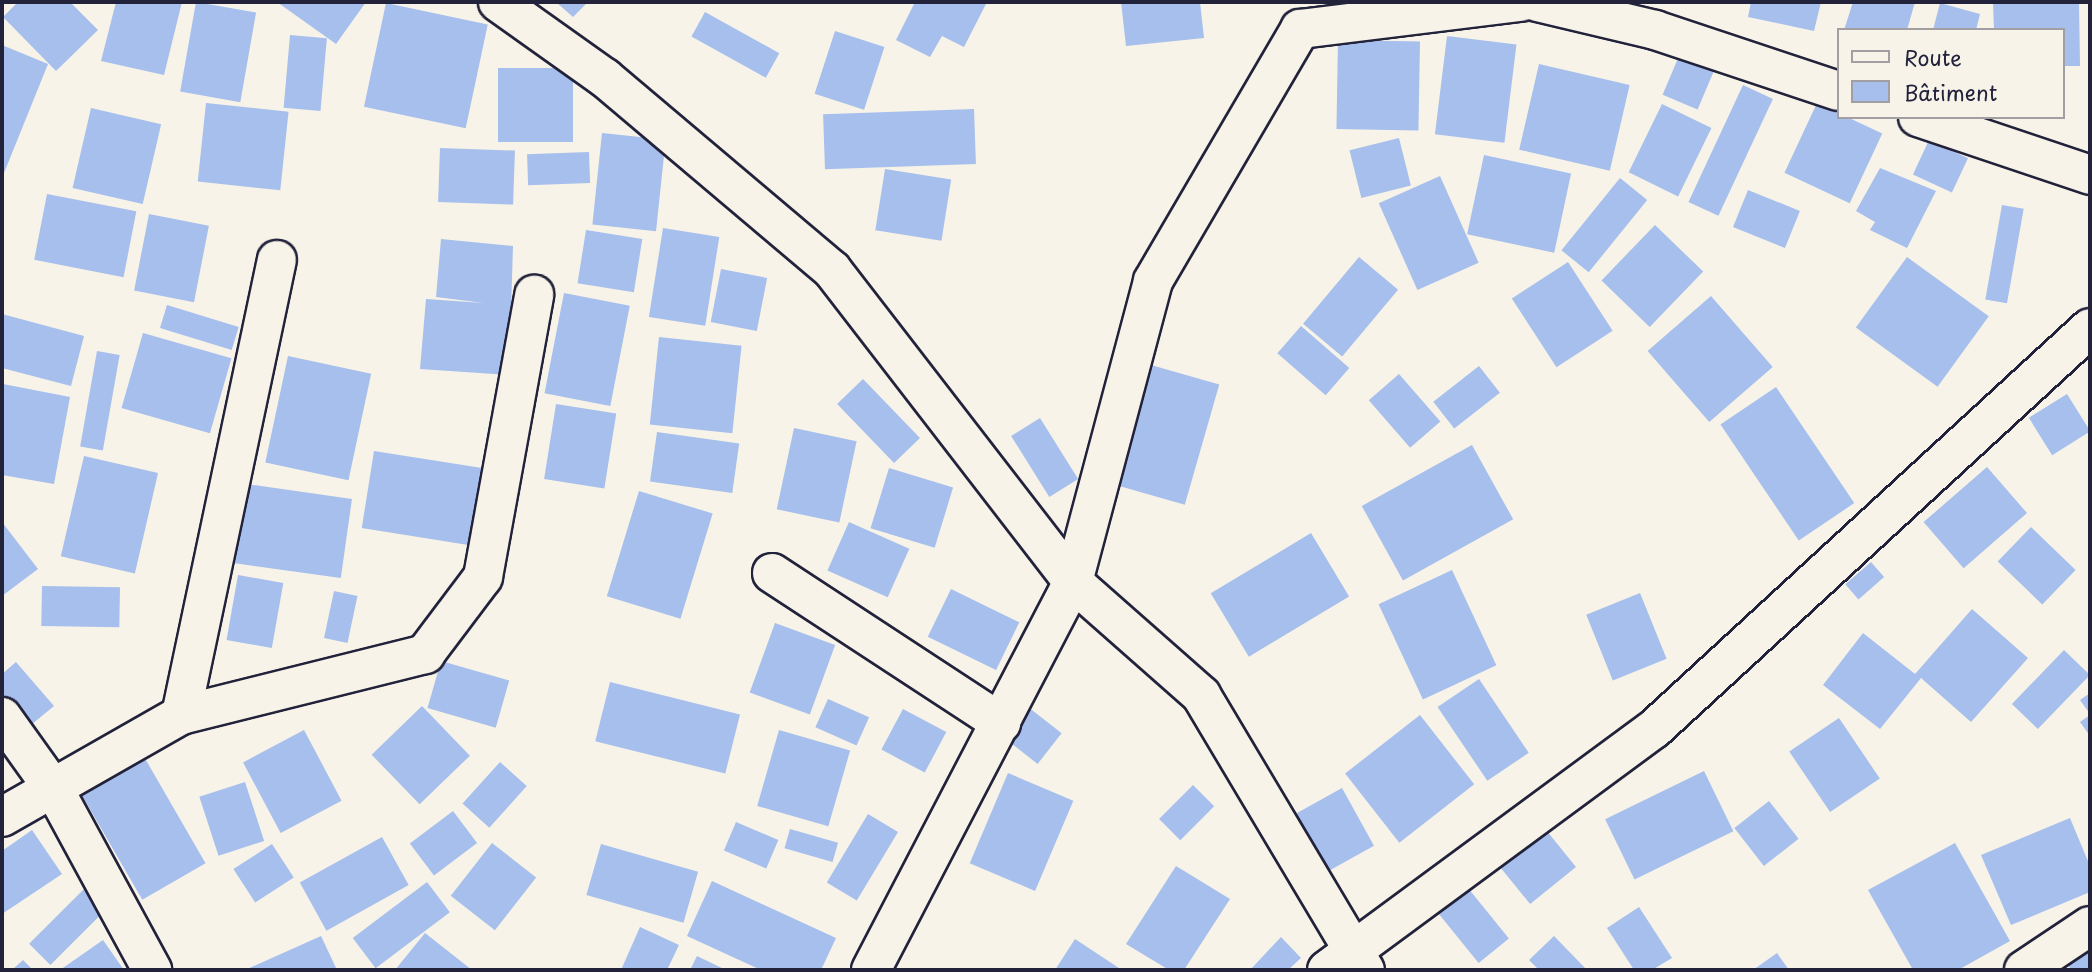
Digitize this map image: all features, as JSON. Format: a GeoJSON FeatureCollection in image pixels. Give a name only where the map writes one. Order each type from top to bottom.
{"type":"FeatureCollection","features":[{"type":"Feature","properties":{"kind":"street"},"geometry":{"type":"LineString","coordinates":[[498,2],[604,78],[832,270],[1073,582],[1201,695],[1348,964],[1654,729],[2090,328]]}},
{"type":"Feature","properties":{"kind":"street"},"geometry":{"type":"LineString","coordinates":[[871,970],[1073,582],[1153,281],[1300,29],[1521,2]]}},
{"type":"Feature","properties":{"kind":"street"},"geometry":{"type":"LineString","coordinates":[[1537,2],[1655,30],[1836,90]]}},
{"type":"Feature","properties":{"kind":"street"},"geometry":{"type":"LineString","coordinates":[[1923,119],[2090,175]]}},
{"type":"Feature","properties":{"kind":"street"},"geometry":{"type":"LineString","coordinates":[[181,715],[277,260]]}},
{"type":"Feature","properties":{"kind":"street"},"geometry":{"type":"LineString","coordinates":[[2,817],[55,791],[181,715],[425,654],[483,578],[534,295]]}},
{"type":"Feature","properties":{"kind":"street"},"geometry":{"type":"LineString","coordinates":[[772,573],[1001,723]]}},
{"type":"Feature","properties":{"kind":"street"},"geometry":{"type":"LineString","coordinates":[[2,717],[55,791],[152,970]]}},
{"type":"Feature","properties":{"kind":"street"},"geometry":{"type":"LineString","coordinates":[[2024,970],[2090,926]]}},
{"type":"Feature","properties":{"kind":"building"},"geometry":{"type":"Polygon","coordinates":[[[18,2],[70,2],[98,30],[56,71],[3,17],[18,2]]]}},
{"type":"Feature","properties":{"kind":"building"},"geometry":{"type":"Polygon","coordinates":[[[116,2],[182,2],[164,75],[101,61],[116,2]]]}},
{"type":"Feature","properties":{"kind":"building"},"geometry":{"type":"Polygon","coordinates":[[[196,2],[256,13],[240,102],[180,92],[196,2]]]}},
{"type":"Feature","properties":{"kind":"building"},"geometry":{"type":"Polygon","coordinates":[[[277,2],[366,2],[336,44],[277,2]]]}},
{"type":"Feature","properties":{"kind":"building"},"geometry":{"type":"Polygon","coordinates":[[[556,2],[588,2],[573,17],[556,2]]]}},
{"type":"Feature","properties":{"kind":"building"},"geometry":{"type":"Polygon","coordinates":[[[915,2],[987,2],[964,47],[942,36],[930,57],[896,40],[915,2]]]}},
{"type":"Feature","properties":{"kind":"building"},"geometry":{"type":"Polygon","coordinates":[[[1121,2],[1200,2],[1204,38],[1126,46],[1121,2]]]}},
{"type":"Feature","properties":{"kind":"building"},"geometry":{"type":"Polygon","coordinates":[[[1751,2],[1821,2],[1814,31],[1748,17],[1751,2]]]}},
{"type":"Feature","properties":{"kind":"building"},"geometry":{"type":"Polygon","coordinates":[[[1853,2],[1915,2],[1908,28],[1845,28],[1853,2]]]}},
{"type":"Feature","properties":{"kind":"building"},"geometry":{"type":"Polygon","coordinates":[[[1993,2],[2079,2],[2080,66],[2064,66],[2064,28],[1994,28],[1993,2]]]}},
{"type":"Feature","properties":{"kind":"building"},"geometry":{"type":"Polygon","coordinates":[[[386,3],[488,25],[466,128],[364,107],[386,3]]]}},
{"type":"Feature","properties":{"kind":"building"},"geometry":{"type":"Polygon","coordinates":[[[1940,3],[1980,14],[1976,28],[1934,28],[1940,3]]]}},
{"type":"Feature","properties":{"kind":"building"},"geometry":{"type":"Polygon","coordinates":[[[705,12],[779,53],[766,78],[691,36],[705,12]]]}},
{"type":"Feature","properties":{"kind":"building"},"geometry":{"type":"Polygon","coordinates":[[[835,31],[884,47],[864,110],[815,94],[835,31]]]}},
{"type":"Feature","properties":{"kind":"building"},"geometry":{"type":"Polygon","coordinates":[[[290,35],[327,38],[320,111],[284,108],[290,35]]]}},
{"type":"Feature","properties":{"kind":"building"},"geometry":{"type":"Polygon","coordinates":[[[1447,36],[1516,45],[1504,143],[1435,134],[1447,36]]]}},
{"type":"Feature","properties":{"kind":"building"},"geometry":{"type":"Polygon","coordinates":[[[1338,40],[1420,41],[1418,130],[1336,129],[1338,40]]]}},
{"type":"Feature","properties":{"kind":"building"},"geometry":{"type":"Polygon","coordinates":[[[2,45],[48,64],[4,173],[2,172],[2,45]]]}},
{"type":"Feature","properties":{"kind":"building"},"geometry":{"type":"Polygon","coordinates":[[[1679,56],[1714,71],[1698,110],[1663,95],[1679,56]]]}},
{"type":"Feature","properties":{"kind":"building"},"geometry":{"type":"Polygon","coordinates":[[[1539,64],[1630,85],[1610,171],[1519,150],[1539,64]]]}},
{"type":"Feature","properties":{"kind":"building"},"geometry":{"type":"Polygon","coordinates":[[[498,68],[573,68],[573,142],[498,142],[498,68]]]}},
{"type":"Feature","properties":{"kind":"building"},"geometry":{"type":"Polygon","coordinates":[[[1743,85],[1773,99],[1718,216],[1688,202],[1743,85]]]}},
{"type":"Feature","properties":{"kind":"building"},"geometry":{"type":"Polygon","coordinates":[[[206,103],[289,112],[280,190],[198,182],[206,103]]]}},
{"type":"Feature","properties":{"kind":"building"},"geometry":{"type":"Polygon","coordinates":[[[1817,103],[1836,112],[1836,119],[1851,119],[1882,133],[1850,203],[1784,173],[1817,103]]]}},
{"type":"Feature","properties":{"kind":"building"},"geometry":{"type":"Polygon","coordinates":[[[1662,104],[1711,128],[1678,196],[1629,172],[1662,104]]]}},
{"type":"Feature","properties":{"kind":"building"},"geometry":{"type":"Polygon","coordinates":[[[91,108],[161,124],[143,204],[73,188],[91,108]]]}},
{"type":"Feature","properties":{"kind":"building"},"geometry":{"type":"Polygon","coordinates":[[[974,109],[976,164],[825,169],[823,114],[974,109]]]}},
{"type":"Feature","properties":{"kind":"building"},"geometry":{"type":"Polygon","coordinates":[[[602,133],[666,140],[656,231],[592,224],[602,133]]]}},
{"type":"Feature","properties":{"kind":"building"},"geometry":{"type":"Polygon","coordinates":[[[1399,138],[1411,186],[1361,198],[1350,150],[1399,138]]]}},
{"type":"Feature","properties":{"kind":"building"},"geometry":{"type":"Polygon","coordinates":[[[1929,140],[1968,158],[1952,193],[1913,174],[1929,140]]]}},
{"type":"Feature","properties":{"kind":"building"},"geometry":{"type":"Polygon","coordinates":[[[440,148],[515,151],[513,205],[438,202],[440,148]]]}},
{"type":"Feature","properties":{"kind":"building"},"geometry":{"type":"Polygon","coordinates":[[[589,152],[590,183],[528,185],[527,154],[589,152]]]}},
{"type":"Feature","properties":{"kind":"building"},"geometry":{"type":"Polygon","coordinates":[[[1484,155],[1571,174],[1554,253],[1467,234],[1484,155]]]}},
{"type":"Feature","properties":{"kind":"building"},"geometry":{"type":"Polygon","coordinates":[[[1880,168],[1936,191],[1907,248],[1870,230],[1875,222],[1856,211],[1880,168]]]}},
{"type":"Feature","properties":{"kind":"building"},"geometry":{"type":"Polygon","coordinates":[[[885,169],[951,179],[941,241],[875,230],[885,169]]]}},
{"type":"Feature","properties":{"kind":"building"},"geometry":{"type":"Polygon","coordinates":[[[1440,176],[1479,263],[1417,290],[1379,203],[1440,176]]]}},
{"type":"Feature","properties":{"kind":"building"},"geometry":{"type":"Polygon","coordinates":[[[1620,178],[1647,200],[1589,272],[1561,250],[1620,178]]]}},
{"type":"Feature","properties":{"kind":"building"},"geometry":{"type":"Polygon","coordinates":[[[1748,190],[1800,211],[1785,248],[1733,227],[1748,190]]]}},
{"type":"Feature","properties":{"kind":"building"},"geometry":{"type":"Polygon","coordinates":[[[47,194],[136,211],[124,277],[34,260],[47,194]]]}},
{"type":"Feature","properties":{"kind":"building"},"geometry":{"type":"Polygon","coordinates":[[[2002,205],[2024,209],[2007,303],[1985,300],[2002,205]]]}},
{"type":"Feature","properties":{"kind":"building"},"geometry":{"type":"Polygon","coordinates":[[[149,214],[209,226],[194,302],[134,291],[149,214]]]}},
{"type":"Feature","properties":{"kind":"building"},"geometry":{"type":"Polygon","coordinates":[[[1655,225],[1703,272],[1650,327],[1602,280],[1655,225]]]}},
{"type":"Feature","properties":{"kind":"building"},"geometry":{"type":"Polygon","coordinates":[[[663,228],[719,237],[705,326],[649,317],[663,228]]]}},
{"type":"Feature","properties":{"kind":"building"},"geometry":{"type":"Polygon","coordinates":[[[586,230],[642,239],[634,292],[578,283],[586,230]]]}},
{"type":"Feature","properties":{"kind":"building"},"geometry":{"type":"Polygon","coordinates":[[[441,239],[513,246],[509,375],[420,369],[426,299],[484,303],[436,297],[441,239]]]}},
{"type":"Feature","properties":{"kind":"building"},"geometry":{"type":"Polygon","coordinates":[[[1359,257],[1398,290],[1342,356],[1303,324],[1359,257]]]}},
{"type":"Feature","properties":{"kind":"building"},"geometry":{"type":"Polygon","coordinates":[[[1907,257],[1989,316],[1938,387],[1856,327],[1907,257]]]}},
{"type":"Feature","properties":{"kind":"building"},"geometry":{"type":"Polygon","coordinates":[[[1568,262],[1613,331],[1556,367],[1512,298],[1568,262]]]}},
{"type":"Feature","properties":{"kind":"building"},"geometry":{"type":"Polygon","coordinates":[[[721,269],[767,278],[757,331],[711,322],[721,269]]]}},
{"type":"Feature","properties":{"kind":"building"},"geometry":{"type":"Polygon","coordinates":[[[564,293],[630,306],[610,406],[545,393],[564,293]]]}},
{"type":"Feature","properties":{"kind":"building"},"geometry":{"type":"Polygon","coordinates":[[[1711,296],[1773,367],[1709,422],[1648,351],[1711,296]]]}},
{"type":"Feature","properties":{"kind":"building"},"geometry":{"type":"Polygon","coordinates":[[[167,305],[239,327],[232,350],[160,328],[167,305]]]}},
{"type":"Feature","properties":{"kind":"building"},"geometry":{"type":"Polygon","coordinates":[[[2,314],[84,336],[71,386],[2,368],[2,314]]]}},
{"type":"Feature","properties":{"kind":"building"},"geometry":{"type":"Polygon","coordinates":[[[1301,326],[1349,368],[1326,395],[1277,353],[1301,326]]]}},
{"type":"Feature","properties":{"kind":"building"},"geometry":{"type":"Polygon","coordinates":[[[143,333],[231,358],[210,433],[122,408],[143,333]]]}},
{"type":"Feature","properties":{"kind":"building"},"geometry":{"type":"Polygon","coordinates":[[[659,337],[742,346],[732,433],[650,425],[659,337]]]}},
{"type":"Feature","properties":{"kind":"building"},"geometry":{"type":"Polygon","coordinates":[[[97,351],[120,355],[103,451],[80,447],[97,351]]]}},
{"type":"Feature","properties":{"kind":"building"},"geometry":{"type":"Polygon","coordinates":[[[288,356],[371,374],[348,480],[265,463],[288,356]]]}},
{"type":"Feature","properties":{"kind":"building"},"geometry":{"type":"Polygon","coordinates":[[[1151,365],[1219,385],[1185,505],[1117,485],[1151,365]]]}},
{"type":"Feature","properties":{"kind":"building"},"geometry":{"type":"Polygon","coordinates":[[[1479,366],[1500,393],[1454,429],[1433,402],[1479,366]]]}},
{"type":"Feature","properties":{"kind":"building"},"geometry":{"type":"Polygon","coordinates":[[[1399,374],[1440,422],[1410,448],[1369,400],[1399,374]]]}},
{"type":"Feature","properties":{"kind":"building"},"geometry":{"type":"Polygon","coordinates":[[[863,379],[920,438],[894,463],[837,404],[863,379]]]}},
{"type":"Feature","properties":{"kind":"building"},"geometry":{"type":"Polygon","coordinates":[[[3,384],[70,397],[54,484],[2,475],[3,384]]]}},
{"type":"Feature","properties":{"kind":"building"},"geometry":{"type":"Polygon","coordinates":[[[1776,387],[1854,503],[1799,541],[1720,424],[1776,387]]]}},
{"type":"Feature","properties":{"kind":"building"},"geometry":{"type":"Polygon","coordinates":[[[2067,394],[2090,432],[2052,455],[2029,418],[2067,394]]]}},
{"type":"Feature","properties":{"kind":"building"},"geometry":{"type":"Polygon","coordinates":[[[556,404],[616,414],[604,489],[544,479],[556,404]]]}},
{"type":"Feature","properties":{"kind":"building"},"geometry":{"type":"Polygon","coordinates":[[[1040,418],[1078,479],[1049,497],[1011,436],[1040,418]]]}},
{"type":"Feature","properties":{"kind":"building"},"geometry":{"type":"Polygon","coordinates":[[[794,428],[857,441],[839,522],[777,509],[794,428]]]}},
{"type":"Feature","properties":{"kind":"building"},"geometry":{"type":"Polygon","coordinates":[[[657,432],[739,444],[732,493],[650,482],[657,432]]]}},
{"type":"Feature","properties":{"kind":"building"},"geometry":{"type":"Polygon","coordinates":[[[1472,445],[1513,519],[1403,580],[1362,506],[1472,445]]]}},
{"type":"Feature","properties":{"kind":"building"},"geometry":{"type":"Polygon","coordinates":[[[374,451],[484,468],[471,545],[362,528],[374,451]]]}},
{"type":"Feature","properties":{"kind":"building"},"geometry":{"type":"Polygon","coordinates":[[[84,456],[158,473],[135,573],[61,556],[84,456]]]}},
{"type":"Feature","properties":{"kind":"building"},"geometry":{"type":"Polygon","coordinates":[[[1987,467],[2027,513],[1964,568],[1924,522],[1987,467]]]}},
{"type":"Feature","properties":{"kind":"building"},"geometry":{"type":"Polygon","coordinates":[[[889,468],[953,488],[935,548],[871,528],[889,468]]]}},
{"type":"Feature","properties":{"kind":"building"},"geometry":{"type":"Polygon","coordinates":[[[246,484],[352,499],[341,578],[235,563],[246,484]]]}},
{"type":"Feature","properties":{"kind":"building"},"geometry":{"type":"Polygon","coordinates":[[[639,491],[713,514],[680,619],[607,596],[639,491]]]}},
{"type":"Feature","properties":{"kind":"building"},"geometry":{"type":"Polygon","coordinates":[[[2,522],[38,569],[2,596],[2,522]]]}},
{"type":"Feature","properties":{"kind":"building"},"geometry":{"type":"Polygon","coordinates":[[[849,522],[909,549],[888,597],[827,570],[849,522]]]}},
{"type":"Feature","properties":{"kind":"building"},"geometry":{"type":"Polygon","coordinates":[[[2031,527],[2076,570],[2042,605],[1998,562],[2031,527]]]}},
{"type":"Feature","properties":{"kind":"building"},"geometry":{"type":"Polygon","coordinates":[[[1311,533],[1349,596],[1249,657],[1211,593],[1311,533]]]}},
{"type":"Feature","properties":{"kind":"building"},"geometry":{"type":"Polygon","coordinates":[[[1871,562],[1884,577],[1858,599],[1845,584],[1871,562]]]}},
{"type":"Feature","properties":{"kind":"building"},"geometry":{"type":"Polygon","coordinates":[[[1452,570],[1496,665],[1423,699],[1379,604],[1452,570]]]}},
{"type":"Feature","properties":{"kind":"building"},"geometry":{"type":"Polygon","coordinates":[[[238,575],[283,583],[272,648],[227,640],[238,575]]]}},
{"type":"Feature","properties":{"kind":"building"},"geometry":{"type":"Polygon","coordinates":[[[42,586],[120,587],[119,627],[41,626],[42,586]]]}},
{"type":"Feature","properties":{"kind":"building"},"geometry":{"type":"Polygon","coordinates":[[[951,589],[1019,622],[996,670],[928,637],[951,589]]]}},
{"type":"Feature","properties":{"kind":"building"},"geometry":{"type":"Polygon","coordinates":[[[334,591],[357,596],[347,643],[324,638],[334,591]]]}},
{"type":"Feature","properties":{"kind":"building"},"geometry":{"type":"Polygon","coordinates":[[[1640,593],[1667,659],[1613,681],[1586,615],[1640,593]]]}},
{"type":"Feature","properties":{"kind":"building"},"geometry":{"type":"Polygon","coordinates":[[[1972,609],[2028,658],[1971,722],[1921,678],[1880,729],[1823,685],[1863,633],[1915,674],[1972,609]]]}},
{"type":"Feature","properties":{"kind":"building"},"geometry":{"type":"Polygon","coordinates":[[[775,623],[835,645],[810,714],[750,693],[775,623]]]}},
{"type":"Feature","properties":{"kind":"building"},"geometry":{"type":"Polygon","coordinates":[[[2064,650],[2090,675],[2038,729],[2012,704],[2064,650]]]}},
{"type":"Feature","properties":{"kind":"building"},"geometry":{"type":"Polygon","coordinates":[[[441,661],[509,681],[496,728],[427,708],[441,661]]]}},
{"type":"Feature","properties":{"kind":"building"},"geometry":{"type":"Polygon","coordinates":[[[16,662],[54,706],[26,729],[2,701],[2,674],[16,662]]]}},
{"type":"Feature","properties":{"kind":"building"},"geometry":{"type":"Polygon","coordinates":[[[1479,679],[1529,753],[1487,781],[1438,707],[1479,679]]]}},
{"type":"Feature","properties":{"kind":"building"},"geometry":{"type":"Polygon","coordinates":[[[610,682],[740,714],[725,774],[595,741],[610,682]]]}},
{"type":"Feature","properties":{"kind":"building"},"geometry":{"type":"Polygon","coordinates":[[[2090,693],[2090,714],[2080,700],[2090,693]]]}},
{"type":"Feature","properties":{"kind":"building"},"geometry":{"type":"Polygon","coordinates":[[[828,699],[869,717],[857,746],[815,727],[828,699]]]}},
{"type":"Feature","properties":{"kind":"building"},"geometry":{"type":"Polygon","coordinates":[[[1023,703],[1062,733],[1038,764],[999,734],[1023,703]]]}},
{"type":"Feature","properties":{"kind":"building"},"geometry":{"type":"Polygon","coordinates":[[[422,706],[470,756],[420,804],[372,755],[422,706]]]}},
{"type":"Feature","properties":{"kind":"building"},"geometry":{"type":"Polygon","coordinates":[[[903,709],[946,732],[925,773],[881,750],[903,709]]]}},
{"type":"Feature","properties":{"kind":"building"},"geometry":{"type":"Polygon","coordinates":[[[1420,715],[1474,784],[1399,843],[1345,773],[1420,715]]]}},
{"type":"Feature","properties":{"kind":"building"},"geometry":{"type":"Polygon","coordinates":[[[2090,715],[2090,736],[2080,722],[2090,715]]]}},
{"type":"Feature","properties":{"kind":"building"},"geometry":{"type":"Polygon","coordinates":[[[1839,718],[1880,779],[1830,812],[1789,752],[1839,718]]]}},
{"type":"Feature","properties":{"kind":"building"},"geometry":{"type":"Polygon","coordinates":[[[304,730],[342,801],[281,833],[243,762],[304,730]]]}},
{"type":"Feature","properties":{"kind":"building"},"geometry":{"type":"Polygon","coordinates":[[[779,730],[850,750],[828,826],[757,806],[779,730]]]}},
{"type":"Feature","properties":{"kind":"building"},"geometry":{"type":"Polygon","coordinates":[[[143,755],[206,863],[142,900],[80,792],[143,755]]]}},
{"type":"Feature","properties":{"kind":"building"},"geometry":{"type":"Polygon","coordinates":[[[500,762],[527,786],[489,828],[463,804],[500,762]]]}},
{"type":"Feature","properties":{"kind":"building"},"geometry":{"type":"Polygon","coordinates":[[[1704,771],[1733,831],[1635,879],[1605,819],[1704,771]]]}},
{"type":"Feature","properties":{"kind":"building"},"geometry":{"type":"Polygon","coordinates":[[[1008,773],[1073,801],[1035,891],[970,863],[1008,773]]]}},
{"type":"Feature","properties":{"kind":"building"},"geometry":{"type":"Polygon","coordinates":[[[245,782],[264,841],[219,856],[199,797],[245,782]]]}},
{"type":"Feature","properties":{"kind":"building"},"geometry":{"type":"Polygon","coordinates":[[[1193,785],[1214,806],[1180,840],[1159,819],[1193,785]]]}},
{"type":"Feature","properties":{"kind":"building"},"geometry":{"type":"Polygon","coordinates":[[[1342,788],[1374,846],[1326,872],[1294,815],[1342,788]]]}},
{"type":"Feature","properties":{"kind":"building"},"geometry":{"type":"Polygon","coordinates":[[[1769,801],[1799,839],[1764,866],[1734,828],[1769,801]]]}},
{"type":"Feature","properties":{"kind":"building"},"geometry":{"type":"Polygon","coordinates":[[[453,811],[477,843],[434,875],[410,843],[453,811]]]}},
{"type":"Feature","properties":{"kind":"building"},"geometry":{"type":"Polygon","coordinates":[[[868,814],[898,832],[857,901],[827,883],[868,814]]]}},
{"type":"Feature","properties":{"kind":"building"},"geometry":{"type":"Polygon","coordinates":[[[2070,818],[2090,866],[2090,892],[2011,925],[1981,855],[2070,818]]]}},
{"type":"Feature","properties":{"kind":"building"},"geometry":{"type":"Polygon","coordinates":[[[736,822],[778,840],[766,869],[724,851],[736,822]]]}},
{"type":"Feature","properties":{"kind":"building"},"geometry":{"type":"Polygon","coordinates":[[[1542,825],[1576,867],[1530,904],[1496,862],[1542,825]]]}},
{"type":"Feature","properties":{"kind":"building"},"geometry":{"type":"Polygon","coordinates":[[[790,829],[838,843],[833,862],[784,848],[790,829]]]}},
{"type":"Feature","properties":{"kind":"building"},"geometry":{"type":"Polygon","coordinates":[[[32,830],[62,874],[2,914],[2,851],[32,830]]]}},
{"type":"Feature","properties":{"kind":"building"},"geometry":{"type":"Polygon","coordinates":[[[382,837],[409,885],[326,931],[300,883],[382,837]]]}},
{"type":"Feature","properties":{"kind":"building"},"geometry":{"type":"Polygon","coordinates":[[[492,843],[536,877],[495,930],[451,896],[492,843]]]}},
{"type":"Feature","properties":{"kind":"building"},"geometry":{"type":"Polygon","coordinates":[[[1955,843],[2010,941],[1958,970],[1913,970],[1868,890],[1955,843]]]}},
{"type":"Feature","properties":{"kind":"building"},"geometry":{"type":"Polygon","coordinates":[[[272,844],[294,878],[255,903],[233,869],[272,844]]]}},
{"type":"Feature","properties":{"kind":"building"},"geometry":{"type":"Polygon","coordinates":[[[601,844],[698,872],[683,923],[586,895],[601,844]]]}},
{"type":"Feature","properties":{"kind":"building"},"geometry":{"type":"Polygon","coordinates":[[[1176,866],[1230,899],[1184,970],[1169,970],[1126,944],[1176,866]]]}},
{"type":"Feature","properties":{"kind":"building"},"geometry":{"type":"Polygon","coordinates":[[[712,881],[836,938],[821,970],[761,970],[687,936],[712,881]]]}},
{"type":"Feature","properties":{"kind":"building"},"geometry":{"type":"Polygon","coordinates":[[[427,882],[450,912],[376,968],[353,938],[427,882]]]}},
{"type":"Feature","properties":{"kind":"building"},"geometry":{"type":"Polygon","coordinates":[[[85,888],[106,909],[50,965],[29,944],[85,888]]]}},
{"type":"Feature","properties":{"kind":"building"},"geometry":{"type":"Polygon","coordinates":[[[1468,888],[1509,939],[1479,963],[1438,913],[1468,888]]]}},
{"type":"Feature","properties":{"kind":"building"},"geometry":{"type":"Polygon","coordinates":[[[1639,907],[1672,958],[1652,970],[1634,970],[1607,928],[1639,907]]]}},
{"type":"Feature","properties":{"kind":"building"},"geometry":{"type":"Polygon","coordinates":[[[640,927],[679,945],[667,970],[621,970],[640,927]]]}},
{"type":"Feature","properties":{"kind":"building"},"geometry":{"type":"Polygon","coordinates":[[[425,933],[472,970],[395,970],[425,933]]]}},
{"type":"Feature","properties":{"kind":"building"},"geometry":{"type":"Polygon","coordinates":[[[321,936],[337,970],[245,970],[321,936]]]}},
{"type":"Feature","properties":{"kind":"building"},"geometry":{"type":"Polygon","coordinates":[[[1554,936],[1587,970],[1539,970],[1529,960],[1554,936]]]}},
{"type":"Feature","properties":{"kind":"building"},"geometry":{"type":"Polygon","coordinates":[[[2090,936],[2090,970],[2071,970],[2061,953],[2090,936]]]}},
{"type":"Feature","properties":{"kind":"building"},"geometry":{"type":"Polygon","coordinates":[[[1281,937],[1301,958],[1288,970],[1250,970],[1281,937]]]}},
{"type":"Feature","properties":{"kind":"building"},"geometry":{"type":"Polygon","coordinates":[[[1075,939],[1122,970],[1055,970],[1075,939]]]}},
{"type":"Feature","properties":{"kind":"building"},"geometry":{"type":"Polygon","coordinates":[[[103,940],[124,970],[60,970],[103,940]]]}},
{"type":"Feature","properties":{"kind":"building"},"geometry":{"type":"Polygon","coordinates":[[[1777,953],[1789,970],[1753,970],[1777,953]]]}},
{"type":"Feature","properties":{"kind":"building"},"geometry":{"type":"Polygon","coordinates":[[[697,956],[726,970],[690,970],[697,956]]]}},
{"type":"Feature","properties":{"kind":"building"},"geometry":{"type":"Polygon","coordinates":[[[23,960],[33,970],[12,970],[23,960]]]}}]}
